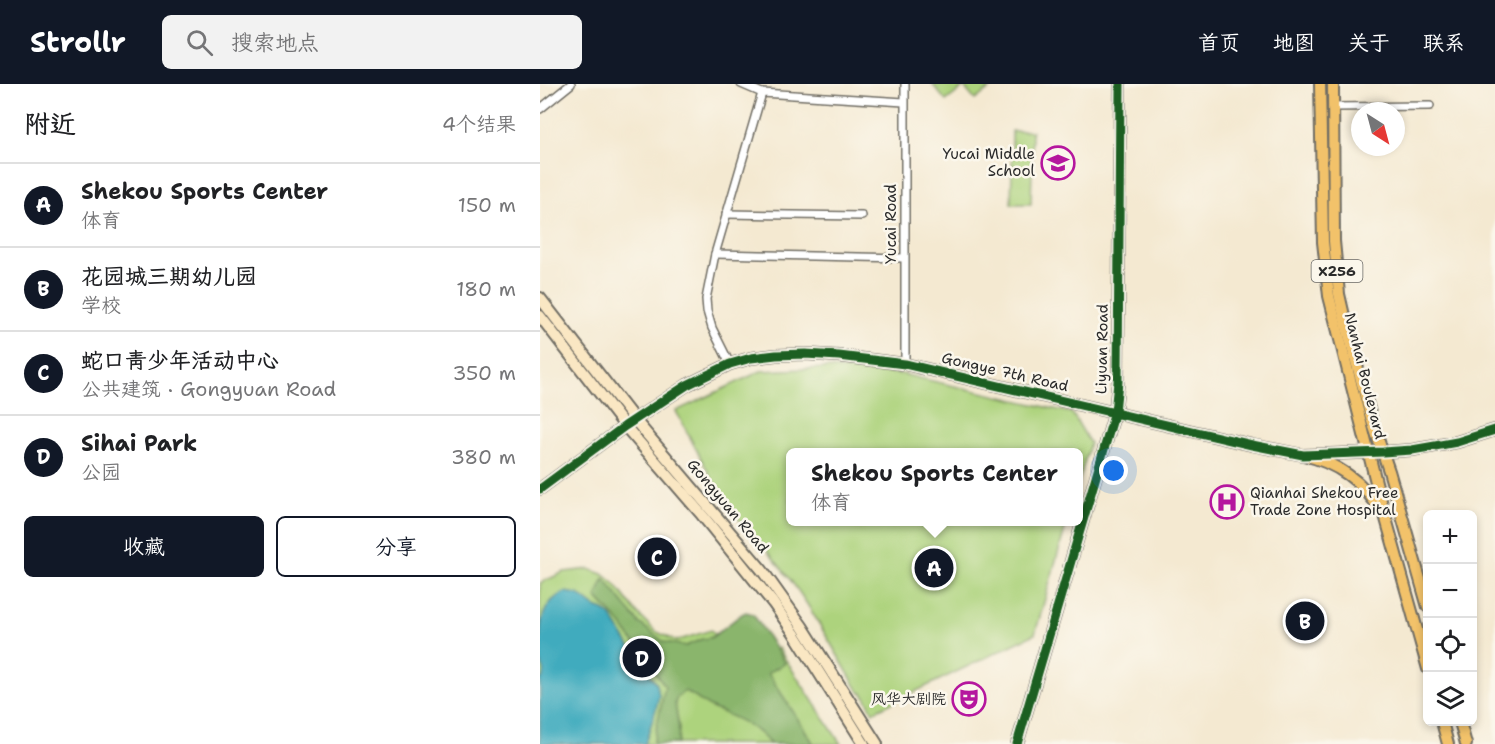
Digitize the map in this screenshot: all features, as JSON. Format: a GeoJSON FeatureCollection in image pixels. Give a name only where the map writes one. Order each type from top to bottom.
{"type":"FeatureCollection","features":[{"type":"Feature","properties":{"kind":"main road","name":"Nanhai Boulevard"},"geometry":{"type":"LineString","coordinates":[[1320,84],[1321,192],[1325,268],[1334,322],[1423,651]]}},
{"type":"Feature","properties":{"kind":"main road","name":"Nanhai Boulevard"},"geometry":{"type":"LineString","coordinates":[[1332,84],[1334,241],[1340,294],[1372,421],[1423,589]]}},
{"type":"Feature","properties":{"kind":"main road"},"geometry":{"type":"LineString","coordinates":[[1303,455],[1321,460],[1349,476],[1377,505],[1387,524]]}},
{"type":"Feature","properties":{"kind":"main road"},"geometry":{"type":"LineString","coordinates":[[1443,726],[1448,744]]}},
{"type":"Feature","properties":{"kind":"main road"},"geometry":{"type":"LineString","coordinates":[[1461,726],[1466,744]]}},
{"type":"Feature","properties":{"kind":"street"},"geometry":{"type":"LineString","coordinates":[[540,109],[571,84]]}},
{"type":"Feature","properties":{"kind":"street"},"geometry":{"type":"LineString","coordinates":[[741,84],[762,93],[904,102]]}},
{"type":"Feature","properties":{"kind":"street","name":"Yucai Road"},"geometry":{"type":"LineString","coordinates":[[905,84],[905,364]]}},
{"type":"Feature","properties":{"kind":"street","name":"Liyuan Road"},"geometry":{"type":"LineString","coordinates":[[1083,520],[1115,412],[1118,382],[1120,84]]}},
{"type":"Feature","properties":{"kind":"street"},"geometry":{"type":"LineString","coordinates":[[730,364],[712,328],[706,299],[715,254],[762,93]]}},
{"type":"Feature","properties":{"kind":"street"},"geometry":{"type":"LineString","coordinates":[[1333,107],[1430,106]]}},
{"type":"Feature","properties":{"kind":"street"},"geometry":{"type":"LineString","coordinates":[[726,214],[862,216]]}},
{"type":"Feature","properties":{"kind":"street"},"geometry":{"type":"LineString","coordinates":[[715,254],[904,258]]}},
{"type":"Feature","properties":{"kind":"street","name":"Gongyuan Road"},"geometry":{"type":"LineString","coordinates":[[540,298],[630,423],[773,603],[864,744]]}},
{"type":"Feature","properties":{"kind":"street","name":"Gongyuan Road"},"geometry":{"type":"LineString","coordinates":[[540,316],[630,423],[762,570],[802,626],[877,744]]}},
{"type":"Feature","properties":{"kind":"street","name":"Gongye 7th Road"},"geometry":{"type":"LineString","coordinates":[[540,488],[687,385],[730,364],[751,358],[776,355],[839,356],[905,364],[1303,455],[1412,450],[1457,442],[1495,430]]}},
{"type":"Feature","properties":{"kind":"street","name":"Liyuan Road"},"geometry":{"type":"LineString","coordinates":[[1017,744],[1081,526]]}},
{"type":"Feature","properties":{"kind":"green space"},"geometry":{"type":"Polygon","coordinates":[[[932,84],[990,84],[992,87],[975,100],[964,87],[946,101],[932,84]]]}},
{"type":"Feature","properties":{"kind":"green space"},"geometry":{"type":"Polygon","coordinates":[[[1012,131],[1032,131],[1032,167],[1012,166],[1012,131]]]}},
{"type":"Feature","properties":{"kind":"green space"},"geometry":{"type":"Polygon","coordinates":[[[1012,168],[1032,168],[1031,204],[1011,204],[1012,168]]]}},
{"type":"Feature","properties":{"kind":"green space"},"geometry":{"type":"Polygon","coordinates":[[[828,368],[902,374],[1072,413],[1090,443],[1083,467],[1083,448],[786,448],[786,526],[1066,526],[1035,634],[873,712],[789,578],[725,504],[727,501],[712,479],[676,411],[761,371],[828,368]]]}},
{"type":"Feature","properties":{"kind":"green space"},"geometry":{"type":"Polygon","coordinates":[[[589,569],[603,574],[615,584],[637,613],[655,631],[676,641],[711,630],[754,665],[778,648],[841,744],[540,744],[540,583],[564,572],[589,569]]]}},
{"type":"Feature","properties":{"kind":"green space"},"geometry":{"type":"Polygon","coordinates":[[[604,579],[639,623],[664,642],[686,646],[712,637],[746,612],[753,614],[785,663],[768,673],[814,744],[770,744],[751,727],[710,707],[685,691],[677,697],[675,703],[679,728],[678,744],[653,744],[665,686],[620,623],[596,597],[604,579]]]}},
{"type":"Feature","properties":{"kind":"water"},"geometry":{"type":"Polygon","coordinates":[[[565,592],[578,594],[611,616],[639,661],[657,684],[659,696],[645,744],[540,744],[540,681],[544,672],[540,659],[542,621],[551,601],[565,592]]]}},
{"type":"Feature","properties":{"kind":"cycle path"},"geometry":{"type":"LineString","coordinates":[[1083,520],[1115,412],[1118,382],[1120,84]]}},
{"type":"Feature","properties":{"kind":"cycle path"},"geometry":{"type":"LineString","coordinates":[[540,489],[625,426],[687,385],[730,364],[751,358],[776,355],[839,356],[905,364],[1303,455],[1412,450],[1457,442],[1495,430]]}},
{"type":"Feature","properties":{"kind":"cycle path"},"geometry":{"type":"LineString","coordinates":[[1017,744],[1081,526]]}},
{"type":"Feature","properties":{"kind":"place","name":"Yucai Middle School"},"geometry":{"type":"Point","coordinates":[1058,163]}},
{"type":"Feature","properties":{"kind":"place","name":"Qianhai Shekou Free Trade Zone Hospital"},"geometry":{"type":"Point","coordinates":[1227,502]}},
{"type":"Feature","properties":{"kind":"place","name":"蛇口青少年活动中心"},"geometry":{"type":"Point","coordinates":[657,557]}},
{"type":"Feature","properties":{"kind":"place","name":"Shekou Sports Center"},"geometry":{"type":"Point","coordinates":[934,568]}},
{"type":"Feature","properties":{"kind":"place","name":"花园城三期幼儿园"},"geometry":{"type":"Point","coordinates":[1305,621]}},
{"type":"Feature","properties":{"kind":"place","name":"Sihai Park"},"geometry":{"type":"Point","coordinates":[642,658]}},
{"type":"Feature","properties":{"kind":"place","name":"风华大剧院"},"geometry":{"type":"Point","coordinates":[969,699]}}]}
